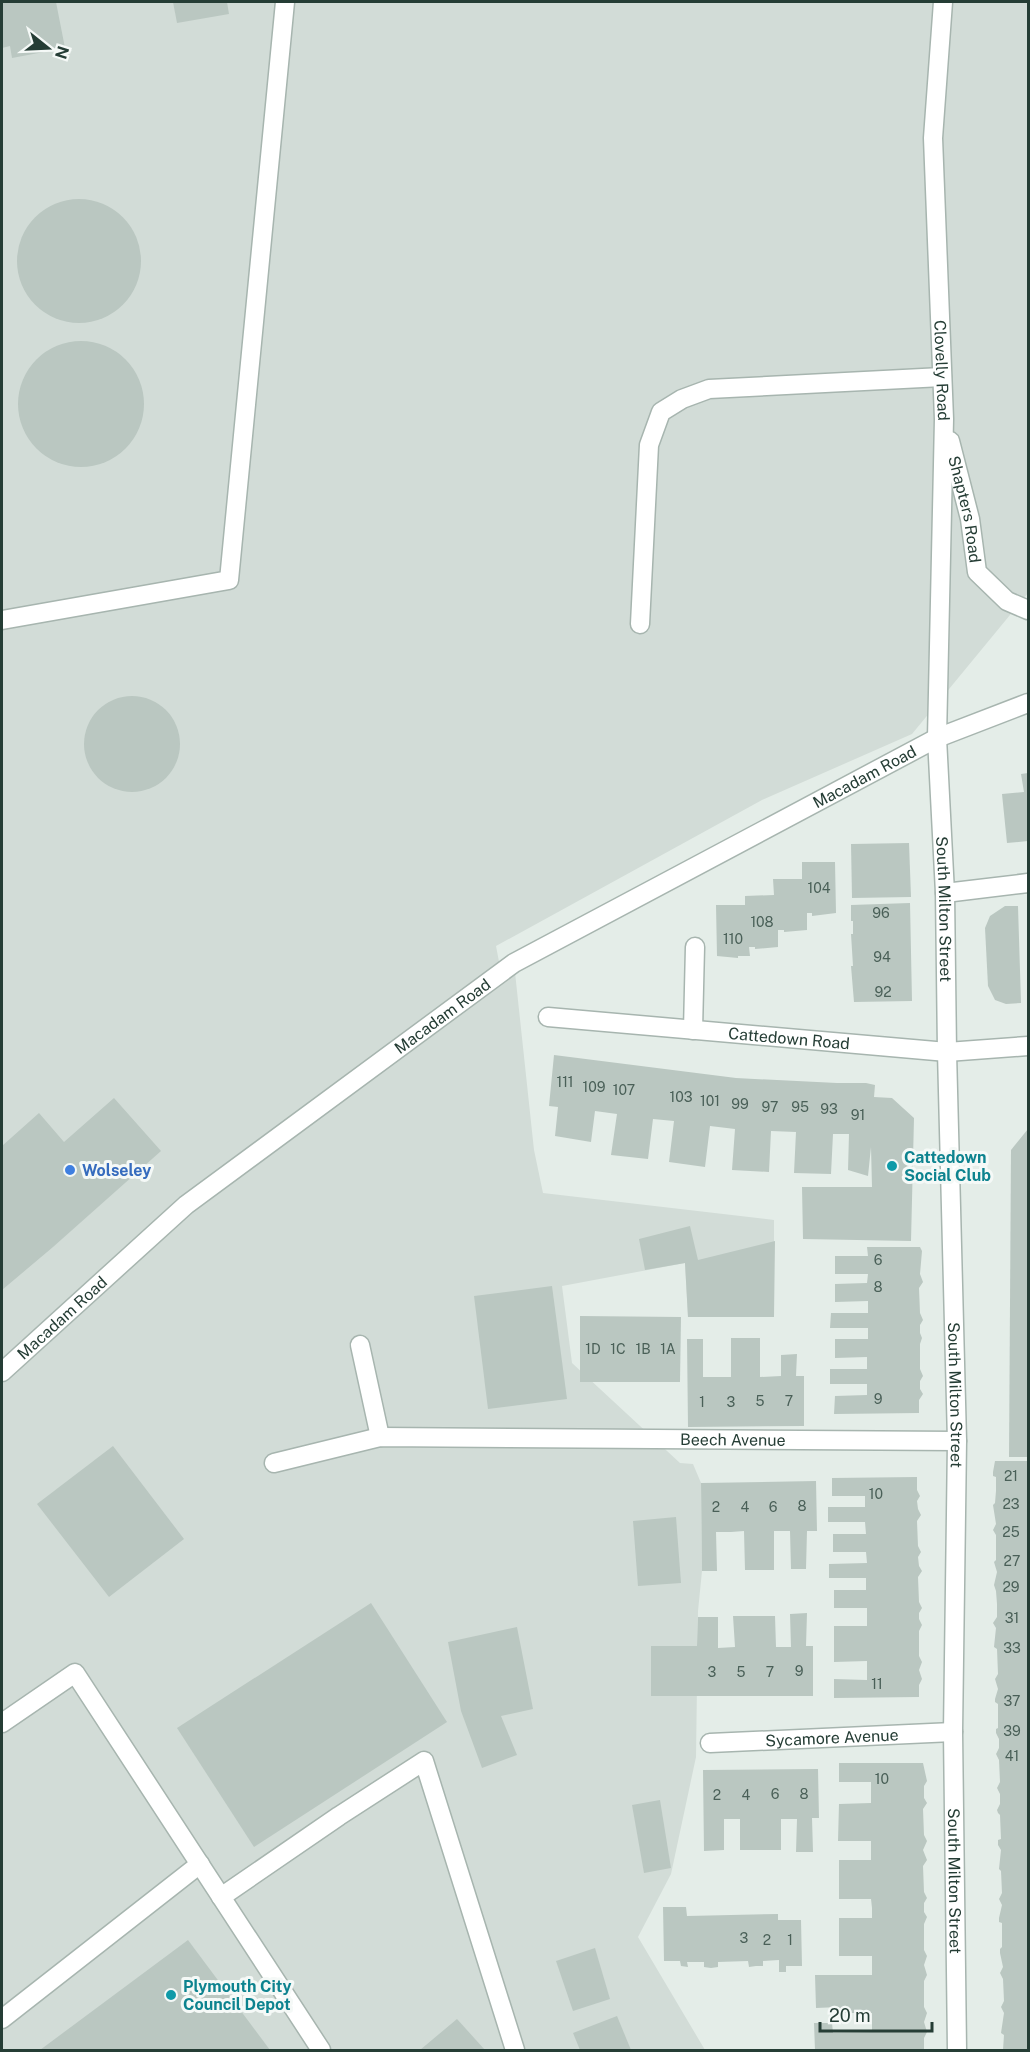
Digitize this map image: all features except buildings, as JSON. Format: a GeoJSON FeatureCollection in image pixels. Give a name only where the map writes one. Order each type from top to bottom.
{"type":"FeatureCollection","features":[{"type":"Feature","properties":{"kind":"street"},"geometry":{"type":"LineString","coordinates":[[2,620],[229,580],[285,2]]}},
{"type":"Feature","properties":{"kind":"street","name":"Clovelly Road"},"geometry":{"type":"LineString","coordinates":[[937,738],[944,419],[933,138],[943,2]]}},
{"type":"Feature","properties":{"kind":"street"},"geometry":{"type":"LineString","coordinates":[[640,624],[649,445],[661,412],[682,399],[709,389],[942,377]]}},
{"type":"Feature","properties":{"kind":"street","name":"Shapters Road"},"geometry":{"type":"LineString","coordinates":[[944,419],[970,519],[977,572],[1007,601],[1029,610]]}},
{"type":"Feature","properties":{"kind":"street"},"geometry":{"type":"LineString","coordinates":[[937,738],[1029,702]]}},
{"type":"Feature","properties":{"kind":"street","name":"South Milton Street"},"geometry":{"type":"LineString","coordinates":[[937,738],[945,893],[946,1052],[957,1441],[953,1732],[957,2050]]}},
{"type":"Feature","properties":{"kind":"street","name":"Macadam Road"},"geometry":{"type":"LineString","coordinates":[[2,1372],[186,1205],[514,963],[937,738]]}},
{"type":"Feature","properties":{"kind":"street"},"geometry":{"type":"LineString","coordinates":[[945,893],[1029,883]]}},
{"type":"Feature","properties":{"kind":"street"},"geometry":{"type":"LineString","coordinates":[[693,1030],[695,947]]}},
{"type":"Feature","properties":{"kind":"street","name":"Cattedown Road"},"geometry":{"type":"LineString","coordinates":[[548,1017],[946,1052],[1029,1046]]}},
{"type":"Feature","properties":{"kind":"street"},"geometry":{"type":"LineString","coordinates":[[360,1345],[380,1437]]}},
{"type":"Feature","properties":{"kind":"street","name":"Beech Avenue"},"geometry":{"type":"LineString","coordinates":[[274,1463],[380,1437],[957,1441]]}},
{"type":"Feature","properties":{"kind":"street"},"geometry":{"type":"LineString","coordinates":[[2,1723],[75,1673],[321,2050]]}},
{"type":"Feature","properties":{"kind":"street","name":"Sycamore Avenue"},"geometry":{"type":"LineString","coordinates":[[710,1743],[953,1732]]}},
{"type":"Feature","properties":{"kind":"street"},"geometry":{"type":"LineString","coordinates":[[221,1897],[424,1761],[515,2050]]}},
{"type":"Feature","properties":{"kind":"street"},"geometry":{"type":"LineString","coordinates":[[2,2019],[200,1864]]}},
{"type":"Feature","properties":{"kind":"shaded area"},"geometry":{"type":"Polygon","coordinates":[[[2,2],[1028,2],[1028,593],[912,734],[762,800],[496,946],[501,972],[514,963],[534,1150],[543,1193],[774,1220],[774,1317],[688,1317],[685,1263],[562,1286],[572,1363],[680,1463],[693,1464],[701,1483],[702,1571],[698,1611],[696,1757],[671,1874],[638,1937],[705,2050],[2,2050],[2,2]]]}},
{"type":"Feature","properties":{"kind":"place","name":"Cattedown Social Club"},"geometry":{"type":"Point","coordinates":[892,1166]}},
{"type":"Feature","properties":{"kind":"place","name":"Wolseley"},"geometry":{"type":"Point","coordinates":[70,1170]}},
{"type":"Feature","properties":{"kind":"place","name":"Plymouth City Council Depot"},"geometry":{"type":"Point","coordinates":[171,1995]}}]}
